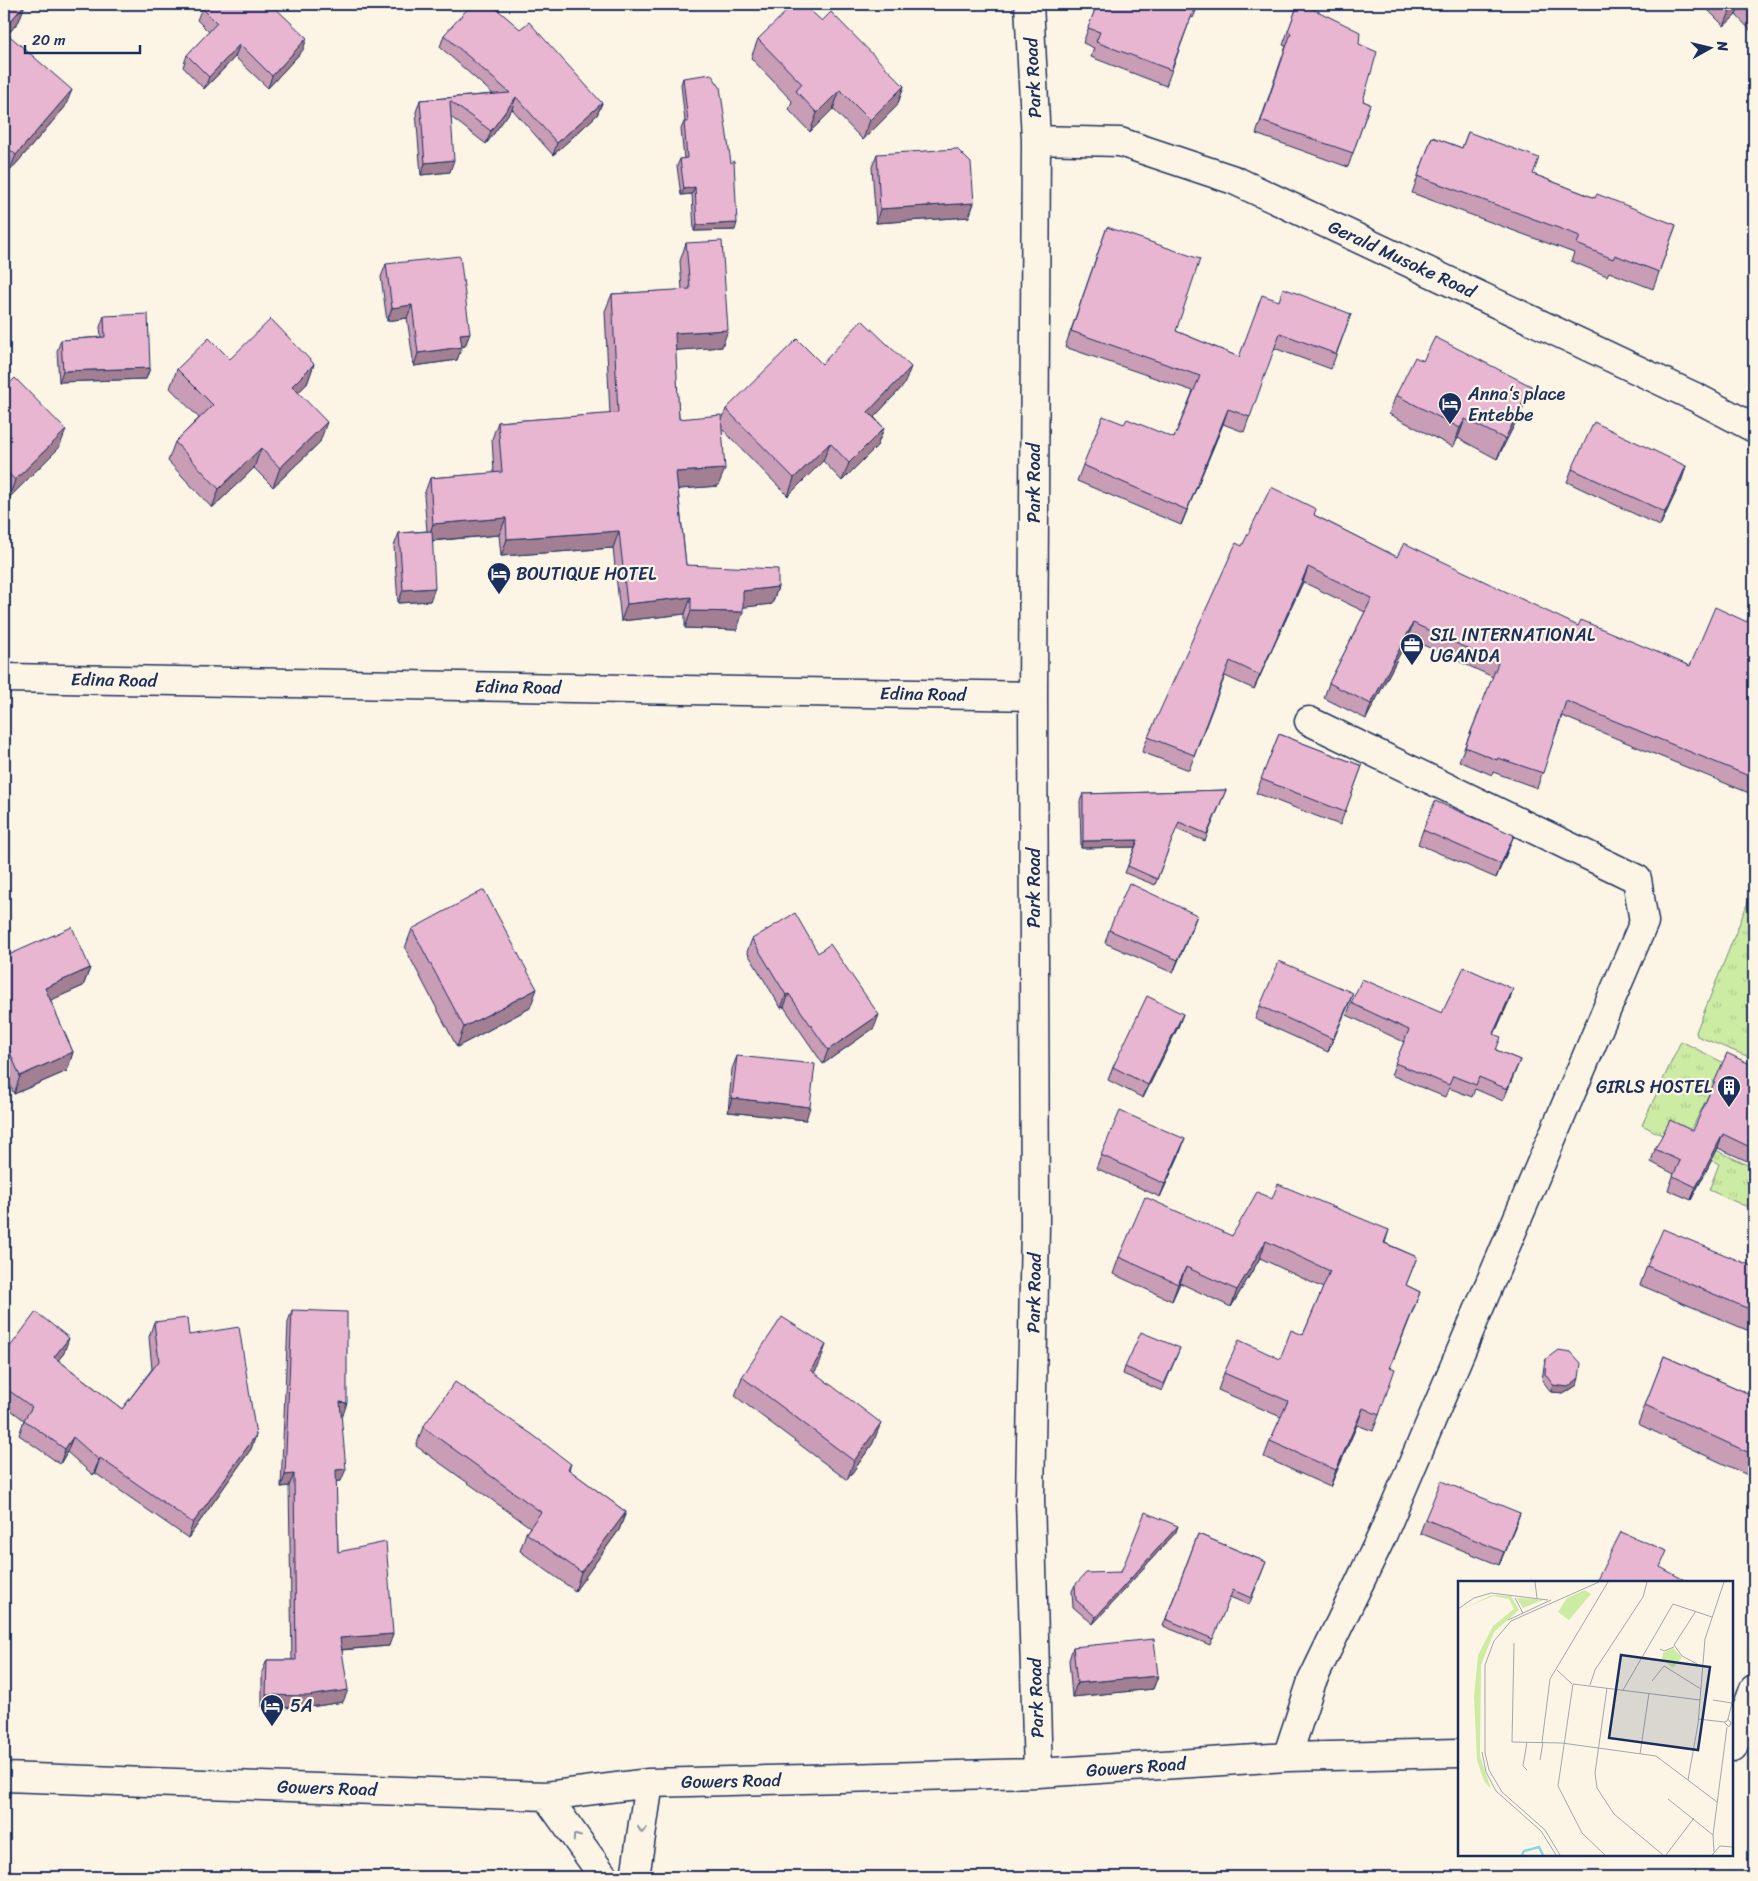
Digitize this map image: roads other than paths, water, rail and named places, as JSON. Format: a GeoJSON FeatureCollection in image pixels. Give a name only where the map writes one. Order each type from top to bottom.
{"type":"FeatureCollection","features":[{"type":"Feature","properties":{"kind":"street","name":"Park Road"},"geometry":{"type":"LineString","coordinates":[[1029,4],[1036,140],[1033,696],[1035,1226],[1030,1499],[1038,1773]]}},
{"type":"Feature","properties":{"kind":"street","name":"Gerald Musoke Road"},"geometry":{"type":"LineString","coordinates":[[1036,140],[1120,142],[1234,180],[1697,398],[1754,428]]}},
{"type":"Feature","properties":{"kind":"street","name":"Edina Road"},"geometry":{"type":"LineString","coordinates":[[4,678],[1033,696]]}},
{"type":"Feature","properties":{"kind":"street"},"geometry":{"type":"LineString","coordinates":[[1287,1757],[1312,1681],[1382,1536],[1644,922],[1636,879],[1309,721]]}},
{"type":"Feature","properties":{"kind":"street"},"geometry":{"type":"LineString","coordinates":[[1740,1746],[1754,1689]]}},
{"type":"Feature","properties":{"kind":"street","name":"Gowers Road"},"geometry":{"type":"LineString","coordinates":[[4,1777],[546,1796],[649,1783],[1038,1773],[1287,1757],[1458,1753]]}},
{"type":"Feature","properties":{"kind":"street"},"geometry":{"type":"LineString","coordinates":[[635,1877],[649,1783]]}},
{"type":"Feature","properties":{"kind":"street"},"geometry":{"type":"LineString","coordinates":[[546,1796],[604,1877]]}},
{"type":"Feature","properties":{"kind":"place","name":"Anna‘s place Entebbe"},"geometry":{"type":"Point","coordinates":[1450,425]}},
{"type":"Feature","properties":{"kind":"place","name":"BOUTIQUE HOTEL"},"geometry":{"type":"Point","coordinates":[499,595]}},
{"type":"Feature","properties":{"kind":"place","name":"SIL INTERNATIONAL UGANDA"},"geometry":{"type":"Point","coordinates":[1412,666]}},
{"type":"Feature","properties":{"kind":"place","name":"GIRLS HOSTEL"},"geometry":{"type":"Point","coordinates":[1729,1108]}},
{"type":"Feature","properties":{"kind":"place","name":"5A"},"geometry":{"type":"Point","coordinates":[272,1727]}}]}
